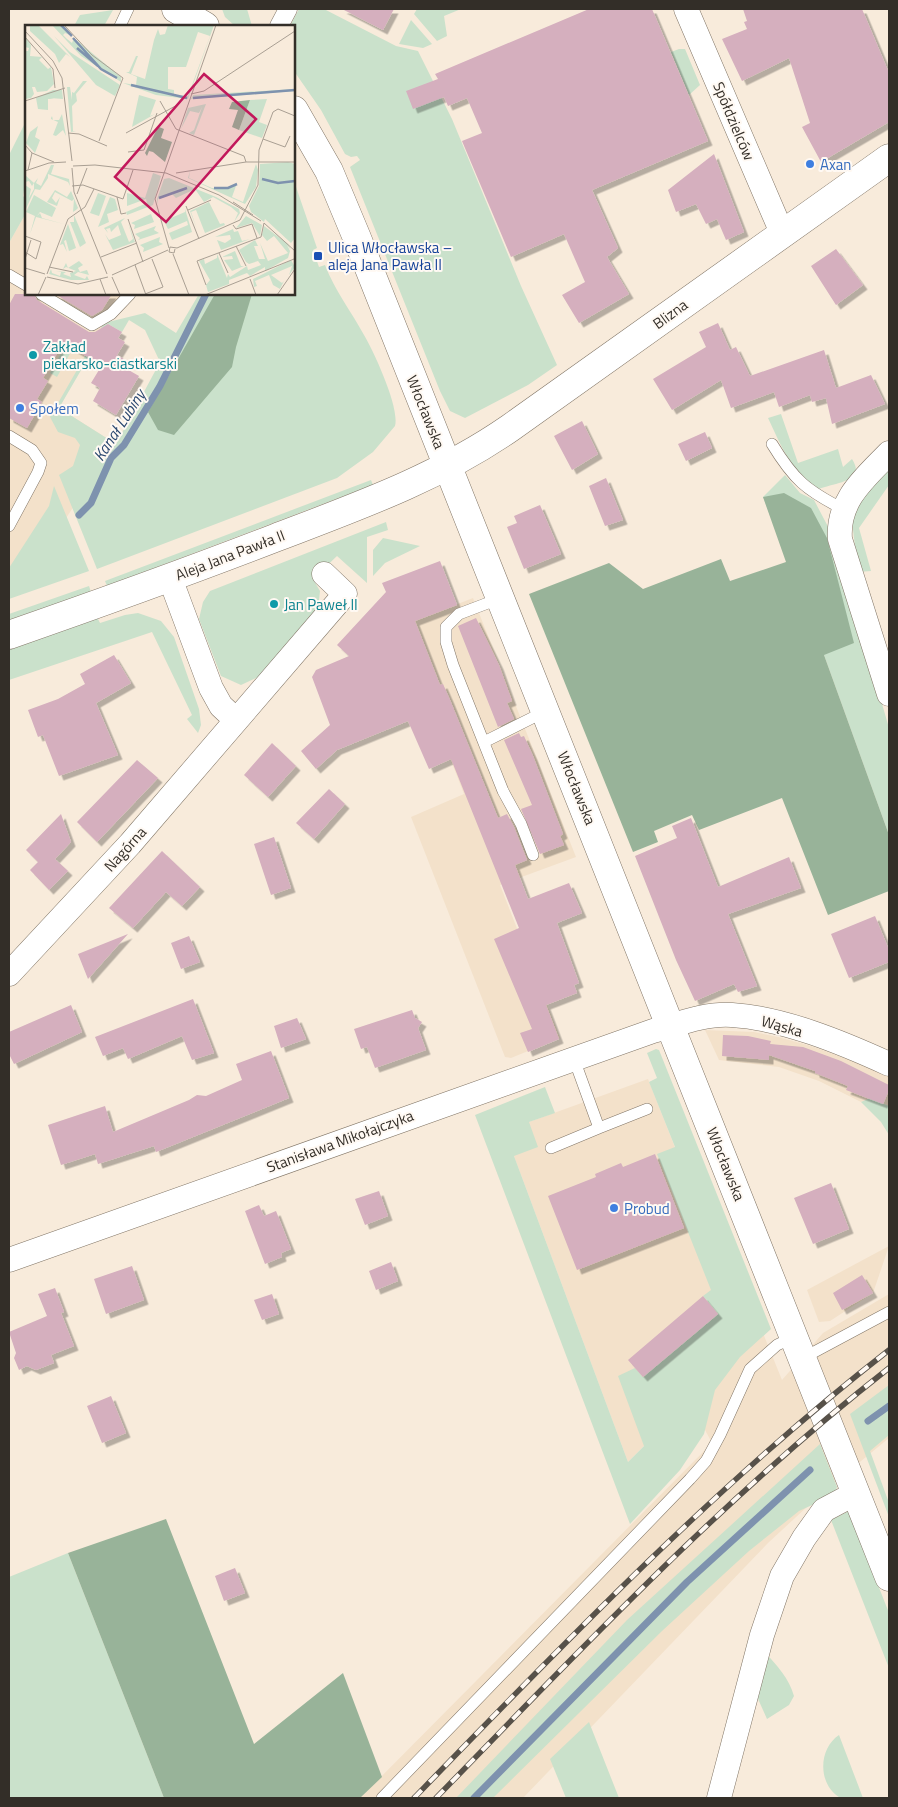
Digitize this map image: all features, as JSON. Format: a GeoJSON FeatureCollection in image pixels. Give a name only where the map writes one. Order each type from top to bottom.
{"type":"FeatureCollection","features":[{"type":"Feature","properties":{"kind":"street"},"geometry":{"type":"LineString","coordinates":[[176,9],[203,25]]}},
{"type":"Feature","properties":{"kind":"street"},"geometry":{"type":"LineString","coordinates":[[280,25],[288,9]]}},
{"type":"Feature","properties":{"kind":"street","name":"Spółdzielców"},"geometry":{"type":"LineString","coordinates":[[686,9],[782,233]]}},
{"type":"Feature","properties":{"kind":"street","name":"Włocławska"},"geometry":{"type":"LineString","coordinates":[[295,112],[328,171],[448,466],[672,1026],[889,1577]]}},
{"type":"Feature","properties":{"kind":"street","name":"Blizna"},"geometry":{"type":"LineString","coordinates":[[448,466],[510,428],[889,158]]}},
{"type":"Feature","properties":{"kind":"street"},"geometry":{"type":"LineString","coordinates":[[889,452],[856,487],[843,509],[839,525],[840,539],[889,694]]}},
{"type":"Feature","properties":{"kind":"street","name":"Aleja Jana Pawła II"},"geometry":{"type":"LineString","coordinates":[[9,635],[170,578],[373,501],[448,466]]}},
{"type":"Feature","properties":{"kind":"street","name":"Nagórna"},"geometry":{"type":"LineString","coordinates":[[9,974],[130,844],[345,594],[324,574]]}},
{"type":"Feature","properties":{"kind":"street"},"geometry":{"type":"LineString","coordinates":[[170,578],[210,688],[221,706],[236,720]]}},
{"type":"Feature","properties":{"kind":"street","name":"Wąska"},"geometry":{"type":"LineString","coordinates":[[672,1026],[708,1016],[731,1015],[756,1018],[829,1040],[889,1064]]}},
{"type":"Feature","properties":{"kind":"street","name":"Stanisława Mikołajczyka"},"geometry":{"type":"LineString","coordinates":[[9,1260],[574,1058],[672,1026]]}},
{"type":"Feature","properties":{"kind":"street"},"geometry":{"type":"LineString","coordinates":[[719,1798],[762,1634],[782,1576],[804,1538],[824,1510],[852,1482]]}},
{"type":"Feature","properties":{"kind":"lane"},"geometry":{"type":"LineString","coordinates":[[120,25],[128,9]]}},
{"type":"Feature","properties":{"kind":"lane"},"geometry":{"type":"LineString","coordinates":[[9,275],[25,284]]}},
{"type":"Feature","properties":{"kind":"lane"},"geometry":{"type":"LineString","coordinates":[[43,295],[92,324],[111,314],[129,295]]}},
{"type":"Feature","properties":{"kind":"lane"},"geometry":{"type":"LineString","coordinates":[[9,436],[36,453],[40,463],[38,472],[9,526]]}},
{"type":"Feature","properties":{"kind":"lane"},"geometry":{"type":"LineString","coordinates":[[772,444],[798,482],[814,494],[843,509]]}},
{"type":"Feature","properties":{"kind":"lane"},"geometry":{"type":"LineString","coordinates":[[501,598],[459,614],[446,627],[446,642],[453,665],[504,791],[521,824],[533,855]]}},
{"type":"Feature","properties":{"kind":"lane"},"geometry":{"type":"LineString","coordinates":[[484,742],[546,711]]}},
{"type":"Feature","properties":{"kind":"lane"},"geometry":{"type":"LineString","coordinates":[[574,1058],[599,1128]]}},
{"type":"Feature","properties":{"kind":"lane"},"geometry":{"type":"LineString","coordinates":[[550,1148],[647,1109]]}},
{"type":"Feature","properties":{"kind":"lane"},"geometry":{"type":"LineString","coordinates":[[382,1798],[690,1480],[706,1461],[750,1369],[777,1345],[799,1347],[889,1311]]}},
{"type":"Feature","properties":{"kind":"shaded area"},"geometry":{"type":"Polygon","coordinates":[[[25,215],[25,295],[121,295],[89,358],[87,358],[59,408],[116,444],[64,521],[9,582],[9,243],[25,215]]]}},
{"type":"Feature","properties":{"kind":"shaded area"},"geometry":{"type":"Polygon","coordinates":[[[473,598],[576,857],[500,885],[560,1038],[511,1058],[505,1057],[411,817],[464,794],[399,627],[473,598]]]}},
{"type":"Feature","properties":{"kind":"shaded area"},"geometry":{"type":"Polygon","coordinates":[[[705,1030],[754,1032],[778,1037],[811,1046],[878,1070],[889,1076],[889,1106],[871,1098],[861,1102],[819,1081],[779,1067],[719,1060],[705,1030]]]}},
{"type":"Feature","properties":{"kind":"shaded area"},"geometry":{"type":"Polygon","coordinates":[[[648,1079],[743,1320],[754,1311],[782,1380],[823,1333],[889,1294],[889,1438],[821,1494],[768,1543],[523,1798],[360,1798],[712,1443],[689,1400],[628,1462],[514,1156],[529,1122],[648,1079]]]}},
{"type":"Feature","properties":{"kind":"shaded area"},"geometry":{"type":"Polygon","coordinates":[[[889,1246],[873,1293],[830,1321],[819,1322],[807,1290],[889,1246]]]}},
{"type":"Feature","properties":{"kind":"green space"},"geometry":{"type":"Polygon","coordinates":[[[222,9],[247,9],[252,25],[234,25],[225,17],[222,9]]]}},
{"type":"Feature","properties":{"kind":"green space"},"geometry":{"type":"Polygon","coordinates":[[[299,9],[324,9],[396,46],[418,51],[452,119],[521,286],[557,365],[528,385],[465,418],[450,411],[440,391],[350,167],[360,160],[357,156],[351,157],[345,154],[321,110],[295,72],[295,25],[291,25],[299,9]]]}},
{"type":"Feature","properties":{"kind":"green space"},"geometry":{"type":"Polygon","coordinates":[[[417,9],[461,9],[444,16],[447,36],[437,41],[414,14],[417,9]]]}},
{"type":"Feature","properties":{"kind":"green space"},"geometry":{"type":"Polygon","coordinates":[[[113,10],[105,25],[75,25],[80,15],[113,10]]]}},
{"type":"Feature","properties":{"kind":"green space"},"geometry":{"type":"Polygon","coordinates":[[[411,20],[432,44],[423,48],[399,44],[411,20]]]}},
{"type":"Feature","properties":{"kind":"green space"},"geometry":{"type":"Polygon","coordinates":[[[685,49],[700,85],[689,95],[671,52],[685,49]]]}},
{"type":"Feature","properties":{"kind":"green space"},"geometry":{"type":"Polygon","coordinates":[[[25,123],[25,184],[23,196],[25,198],[25,215],[9,243],[9,155],[25,123]]]}},
{"type":"Feature","properties":{"kind":"green space"},"geometry":{"type":"Polygon","coordinates":[[[295,184],[317,248],[313,250],[319,267],[325,265],[333,284],[374,354],[394,407],[395,426],[373,452],[337,478],[97,569],[59,475],[73,466],[80,445],[75,438],[58,432],[50,417],[104,323],[145,313],[176,333],[198,295],[295,295],[295,184]],[[129,320],[122,332],[108,324],[59,408],[116,444],[160,362],[145,330],[129,320]]]}},
{"type":"Feature","properties":{"kind":"green space"},"geometry":{"type":"Polygon","coordinates":[[[214,295],[252,295],[232,367],[174,435],[158,430],[148,412],[214,295]]]}},
{"type":"Feature","properties":{"kind":"green space"},"geometry":{"type":"Polygon","coordinates":[[[74,330],[77,341],[57,377],[50,373],[74,330]]]}},
{"type":"Feature","properties":{"kind":"green space"},"geometry":{"type":"Polygon","coordinates":[[[781,414],[798,463],[838,449],[843,467],[852,459],[856,467],[852,477],[840,483],[819,489],[810,484],[788,458],[768,418],[781,414]]]}},
{"type":"Feature","properties":{"kind":"green space"},"geometry":{"type":"Polygon","coordinates":[[[889,463],[889,485],[859,528],[871,571],[858,572],[852,521],[863,493],[889,463]]]}},
{"type":"Feature","properties":{"kind":"green space"},"geometry":{"type":"Polygon","coordinates":[[[785,475],[800,493],[814,500],[834,538],[889,728],[889,835],[824,655],[763,497],[785,475]]]}},
{"type":"Feature","properties":{"kind":"green space"},"geometry":{"type":"Polygon","coordinates":[[[371,480],[373,485],[107,586],[105,581],[371,480]]]}},
{"type":"Feature","properties":{"kind":"green space"},"geometry":{"type":"Polygon","coordinates":[[[54,486],[89,571],[9,599],[9,568],[49,506],[54,486]]]}},
{"type":"Feature","properties":{"kind":"green space"},"geometry":{"type":"Polygon","coordinates":[[[784,493],[811,508],[827,538],[854,643],[824,655],[889,835],[889,891],[828,915],[782,798],[699,830],[692,815],[654,831],[658,842],[633,852],[529,594],[609,563],[643,589],[721,559],[730,581],[786,562],[763,497],[784,493]]]}},
{"type":"Feature","properties":{"kind":"green space"},"geometry":{"type":"Polygon","coordinates":[[[386,522],[388,530],[367,537],[367,583],[337,556],[313,579],[320,591],[318,609],[258,677],[241,685],[221,676],[199,619],[203,602],[210,591],[386,522]]]}},
{"type":"Feature","properties":{"kind":"green space"},"geometry":{"type":"Polygon","coordinates":[[[383,538],[420,546],[385,563],[373,576],[373,550],[383,538]]]}},
{"type":"Feature","properties":{"kind":"green space"},"geometry":{"type":"Polygon","coordinates":[[[89,586],[91,592],[9,620],[9,614],[89,586]]]}},
{"type":"Feature","properties":{"kind":"green space"},"geometry":{"type":"Polygon","coordinates":[[[138,613],[161,621],[174,637],[199,709],[201,725],[198,733],[187,719],[192,715],[152,632],[9,680],[9,648],[97,617],[100,623],[138,613]]]}},
{"type":"Feature","properties":{"kind":"green space"},"geometry":{"type":"Polygon","coordinates":[[[656,1049],[659,1050],[771,1329],[740,1357],[715,1390],[704,1434],[680,1470],[630,1524],[475,1115],[545,1087],[555,1113],[529,1122],[538,1147],[514,1156],[628,1462],[644,1446],[618,1376],[635,1368],[643,1377],[718,1314],[703,1296],[711,1290],[657,1154],[675,1147],[649,1082],[657,1078],[647,1053],[656,1049]]]}},
{"type":"Feature","properties":{"kind":"green space"},"geometry":{"type":"Polygon","coordinates":[[[870,1098],[889,1106],[889,1135],[881,1122],[861,1102],[870,1098]]]}},
{"type":"Feature","properties":{"kind":"green space"},"geometry":{"type":"Polygon","coordinates":[[[889,1385],[889,1435],[870,1451],[889,1503],[889,1517],[850,1414],[889,1385]]]}},
{"type":"Feature","properties":{"kind":"green space"},"geometry":{"type":"Polygon","coordinates":[[[820,1444],[837,1487],[834,1495],[799,1511],[749,1551],[662,1631],[493,1798],[456,1798],[627,1620],[820,1444]]]}},
{"type":"Feature","properties":{"kind":"green space"},"geometry":{"type":"Polygon","coordinates":[[[849,1511],[889,1613],[889,1668],[831,1520],[849,1511]]]}},
{"type":"Feature","properties":{"kind":"green space"},"geometry":{"type":"Polygon","coordinates":[[[166,1519],[254,1744],[343,1673],[382,1777],[360,1798],[164,1798],[68,1553],[166,1519]]]}},
{"type":"Feature","properties":{"kind":"green space"},"geometry":{"type":"Polygon","coordinates":[[[68,1553],[164,1798],[9,1798],[9,1577],[68,1553]]]}},
{"type":"Feature","properties":{"kind":"green space"},"geometry":{"type":"Polygon","coordinates":[[[765,1652],[786,1678],[794,1696],[789,1705],[767,1719],[754,1690],[765,1652]]]}},
{"type":"Feature","properties":{"kind":"green space"},"geometry":{"type":"Polygon","coordinates":[[[589,1722],[619,1798],[566,1798],[550,1759],[589,1722]]]}},
{"type":"Feature","properties":{"kind":"green space"},"geometry":{"type":"Polygon","coordinates":[[[839,1735],[863,1798],[841,1798],[827,1784],[823,1766],[824,1757],[832,1741],[839,1735]]]}},
{"type":"Feature","properties":{"kind":"building"},"geometry":{"type":"Polygon","coordinates":[[[342,9],[394,9],[383,30],[342,9]]]}},
{"type":"Feature","properties":{"kind":"building"},"geometry":{"type":"Polygon","coordinates":[[[589,9],[652,9],[708,141],[592,190],[618,248],[607,257],[629,294],[579,323],[562,295],[585,282],[564,234],[511,257],[462,141],[482,133],[467,98],[448,106],[444,97],[413,109],[406,91],[438,79],[435,74],[589,9]]]}},
{"type":"Feature","properties":{"kind":"building"},"geometry":{"type":"Polygon","coordinates":[[[743,9],[862,9],[889,73],[889,122],[821,162],[802,127],[810,123],[789,58],[742,81],[722,39],[747,29],[744,22],[747,21],[743,9]]]}},
{"type":"Feature","properties":{"kind":"building"},"geometry":{"type":"Polygon","coordinates":[[[714,154],[744,232],[726,240],[717,219],[706,224],[696,204],[676,212],[668,190],[714,154]]]}},
{"type":"Feature","properties":{"kind":"building"},"geometry":{"type":"Polygon","coordinates":[[[836,249],[863,285],[836,305],[811,266],[836,249]]]}},
{"type":"Feature","properties":{"kind":"building"},"geometry":{"type":"Polygon","coordinates":[[[15,294],[34,295],[37,300],[89,332],[95,332],[108,324],[122,332],[118,338],[125,342],[117,355],[129,362],[125,368],[139,376],[116,415],[93,401],[100,388],[91,383],[102,365],[63,343],[43,378],[48,381],[37,399],[42,402],[27,428],[9,418],[9,305],[15,294]]]}},
{"type":"Feature","properties":{"kind":"building"},"geometry":{"type":"Polygon","coordinates":[[[57,295],[111,295],[102,310],[92,316],[57,295]]]}},
{"type":"Feature","properties":{"kind":"building"},"geometry":{"type":"Polygon","coordinates":[[[718,323],[730,350],[736,347],[750,376],[824,350],[836,388],[871,375],[885,404],[832,424],[826,398],[812,402],[810,395],[779,407],[774,392],[731,408],[721,380],[672,410],[653,379],[706,347],[699,332],[718,323]]]}},
{"type":"Feature","properties":{"kind":"building"},"geometry":{"type":"Polygon","coordinates":[[[582,421],[598,454],[572,470],[554,436],[582,421]]]}},
{"type":"Feature","properties":{"kind":"building"},"geometry":{"type":"Polygon","coordinates":[[[705,432],[712,448],[686,461],[678,444],[705,432]]]}},
{"type":"Feature","properties":{"kind":"building"},"geometry":{"type":"Polygon","coordinates":[[[606,478],[623,520],[605,526],[589,486],[606,478]]]}},
{"type":"Feature","properties":{"kind":"building"},"geometry":{"type":"Polygon","coordinates":[[[540,505],[561,554],[524,569],[507,527],[517,523],[514,516],[540,505]]]}},
{"type":"Feature","properties":{"kind":"building"},"geometry":{"type":"Polygon","coordinates":[[[440,561],[457,605],[415,621],[440,685],[443,684],[450,700],[498,818],[507,814],[514,827],[527,860],[515,865],[528,899],[569,883],[582,913],[557,923],[579,983],[574,985],[577,993],[546,1005],[559,1039],[528,1052],[520,1033],[532,1029],[494,939],[519,928],[451,759],[429,769],[408,721],[337,750],[316,769],[301,751],[330,725],[312,677],[316,670],[349,656],[337,645],[386,592],[382,583],[440,561]]]}},
{"type":"Feature","properties":{"kind":"building"},"geometry":{"type":"Polygon","coordinates":[[[476,618],[499,665],[512,701],[507,703],[514,719],[498,727],[458,626],[476,618]]]}},
{"type":"Feature","properties":{"kind":"building"},"geometry":{"type":"Polygon","coordinates":[[[114,655],[131,683],[96,703],[118,755],[59,776],[43,735],[38,737],[28,710],[58,699],[85,684],[80,674],[114,655]]]}},
{"type":"Feature","properties":{"kind":"building"},"geometry":{"type":"Polygon","coordinates":[[[519,733],[521,737],[524,736],[533,756],[563,834],[560,836],[564,845],[540,854],[521,809],[532,805],[504,740],[519,733]]]}},
{"type":"Feature","properties":{"kind":"building"},"geometry":{"type":"Polygon","coordinates":[[[272,743],[296,766],[268,797],[244,775],[272,743]]]}},
{"type":"Feature","properties":{"kind":"building"},"geometry":{"type":"Polygon","coordinates":[[[137,760],[158,778],[97,842],[77,822],[137,760]]]}},
{"type":"Feature","properties":{"kind":"building"},"geometry":{"type":"Polygon","coordinates":[[[329,789],[345,804],[314,839],[296,823],[329,789]]]}},
{"type":"Feature","properties":{"kind":"building"},"geometry":{"type":"Polygon","coordinates":[[[61,814],[71,842],[55,859],[68,871],[49,890],[30,870],[38,862],[26,850],[61,814]]]}},
{"type":"Feature","properties":{"kind":"building"},"geometry":{"type":"Polygon","coordinates":[[[691,818],[718,887],[789,857],[801,888],[728,914],[757,986],[738,992],[734,984],[695,1001],[676,960],[635,856],[677,838],[672,826],[691,818]]]}},
{"type":"Feature","properties":{"kind":"building"},"geometry":{"type":"Polygon","coordinates":[[[274,837],[291,888],[271,895],[254,844],[274,837]]]}},
{"type":"Feature","properties":{"kind":"building"},"geometry":{"type":"Polygon","coordinates":[[[162,851],[200,887],[182,906],[166,892],[133,928],[109,908],[162,851]]]}},
{"type":"Feature","properties":{"kind":"building"},"geometry":{"type":"Polygon","coordinates":[[[875,916],[889,950],[889,962],[849,978],[831,934],[875,916]]]}},
{"type":"Feature","properties":{"kind":"building"},"geometry":{"type":"Polygon","coordinates":[[[128,934],[88,979],[78,954],[128,934]]]}},
{"type":"Feature","properties":{"kind":"building"},"geometry":{"type":"Polygon","coordinates":[[[189,936],[200,962],[181,969],[171,943],[189,936]]]}},
{"type":"Feature","properties":{"kind":"building"},"geometry":{"type":"Polygon","coordinates":[[[193,999],[214,1053],[192,1060],[182,1036],[128,1059],[123,1048],[103,1056],[95,1037],[193,999]]]}},
{"type":"Feature","properties":{"kind":"building"},"geometry":{"type":"Polygon","coordinates":[[[71,1005],[82,1032],[14,1064],[9,1054],[9,1032],[71,1005]]]}},
{"type":"Feature","properties":{"kind":"building"},"geometry":{"type":"Polygon","coordinates":[[[412,1010],[415,1018],[422,1022],[418,1028],[426,1050],[375,1068],[367,1047],[361,1049],[354,1029],[412,1010]]]}},
{"type":"Feature","properties":{"kind":"building"},"geometry":{"type":"Polygon","coordinates":[[[297,1018],[306,1039],[281,1048],[274,1026],[297,1018]]]}},
{"type":"Feature","properties":{"kind":"building"},"geometry":{"type":"Polygon","coordinates":[[[723,1035],[748,1036],[771,1041],[770,1044],[803,1047],[841,1061],[889,1085],[889,1090],[883,1104],[846,1090],[848,1086],[815,1073],[815,1071],[769,1055],[769,1060],[722,1056],[723,1035]]]}},
{"type":"Feature","properties":{"kind":"building"},"geometry":{"type":"Polygon","coordinates":[[[271,1051],[289,1098],[156,1152],[154,1146],[98,1164],[95,1154],[61,1165],[48,1125],[105,1106],[113,1132],[197,1095],[206,1096],[242,1080],[236,1064],[271,1051]]]}},
{"type":"Feature","properties":{"kind":"building","name":"Probud"},"geometry":{"type":"Polygon","coordinates":[[[655,1154],[684,1228],[577,1270],[548,1196],[596,1177],[595,1174],[621,1163],[623,1167],[655,1154]]]}},
{"type":"Feature","properties":{"kind":"building"},"geometry":{"type":"Polygon","coordinates":[[[831,1183],[849,1229],[813,1244],[794,1198],[831,1183]]]}},
{"type":"Feature","properties":{"kind":"building"},"geometry":{"type":"Polygon","coordinates":[[[379,1191],[388,1216],[365,1225],[355,1199],[379,1191]]]}},
{"type":"Feature","properties":{"kind":"building"},"geometry":{"type":"Polygon","coordinates":[[[259,1205],[264,1216],[276,1211],[291,1249],[281,1253],[282,1257],[265,1264],[245,1211],[259,1205]]]}},
{"type":"Feature","properties":{"kind":"building"},"geometry":{"type":"Polygon","coordinates":[[[391,1262],[398,1281],[376,1290],[369,1271],[391,1262]]]}},
{"type":"Feature","properties":{"kind":"building"},"geometry":{"type":"Polygon","coordinates":[[[132,1266],[144,1300],[106,1314],[94,1279],[132,1266]]]}},
{"type":"Feature","properties":{"kind":"building"},"geometry":{"type":"Polygon","coordinates":[[[862,1275],[873,1293],[842,1310],[833,1293],[862,1275]]]}},
{"type":"Feature","properties":{"kind":"building"},"geometry":{"type":"Polygon","coordinates":[[[55,1288],[64,1312],[61,1313],[74,1346],[51,1355],[54,1363],[36,1370],[27,1366],[19,1370],[14,1358],[16,1353],[9,1332],[47,1316],[38,1294],[55,1288]]]}},
{"type":"Feature","properties":{"kind":"building"},"geometry":{"type":"Polygon","coordinates":[[[272,1294],[279,1314],[262,1320],[254,1300],[272,1294]]]}},
{"type":"Feature","properties":{"kind":"building"},"geometry":{"type":"Polygon","coordinates":[[[703,1296],[718,1314],[643,1377],[628,1360],[703,1296]]]}},
{"type":"Feature","properties":{"kind":"building"},"geometry":{"type":"Polygon","coordinates":[[[111,1396],[126,1433],[102,1443],[87,1406],[111,1396]]]}},
{"type":"Feature","properties":{"kind":"building"},"geometry":{"type":"Polygon","coordinates":[[[235,1568],[245,1593],[224,1601],[215,1576],[235,1568]]]}},
{"type":"Feature","properties":{"kind":"waterway","name":"Kanał Lubiny"},"geometry":{"type":"LineString","coordinates":[[79,515],[91,503],[111,458],[124,445],[160,386],[206,295]]}},
{"type":"Feature","properties":{"kind":"waterway"},"geometry":{"type":"LineString","coordinates":[[868,1421],[889,1406]]}},
{"type":"Feature","properties":{"kind":"waterway"},"geometry":{"type":"LineString","coordinates":[[474,1798],[687,1582],[810,1470]]}},
{"type":"Feature","properties":{"kind":"railway"},"geometry":{"type":"LineString","coordinates":[[414,1798],[528,1681],[703,1509],[825,1401],[889,1350]]}},
{"type":"Feature","properties":{"kind":"railway"},"geometry":{"type":"LineString","coordinates":[[436,1798],[600,1630],[711,1521],[828,1417],[889,1368]]}},
{"type":"Feature","properties":{"kind":"place","name":"Axan"},"geometry":{"type":"Point","coordinates":[810,164]}},
{"type":"Feature","properties":{"kind":"place","name":"Ulica Włocławska – aleja Jana Pawła II"},"geometry":{"type":"Point","coordinates":[318,256]}},
{"type":"Feature","properties":{"kind":"place","name":"Zakład piekarsko-ciastkarski"},"geometry":{"type":"Point","coordinates":[33,355]}},
{"type":"Feature","properties":{"kind":"place","name":"Społem"},"geometry":{"type":"Point","coordinates":[20,408]}},
{"type":"Feature","properties":{"kind":"place","name":"Jan Paweł II"},"geometry":{"type":"Point","coordinates":[274,604]}},
{"type":"Feature","properties":{"kind":"place","name":"Probud"},"geometry":{"type":"Point","coordinates":[614,1208]}}]}
